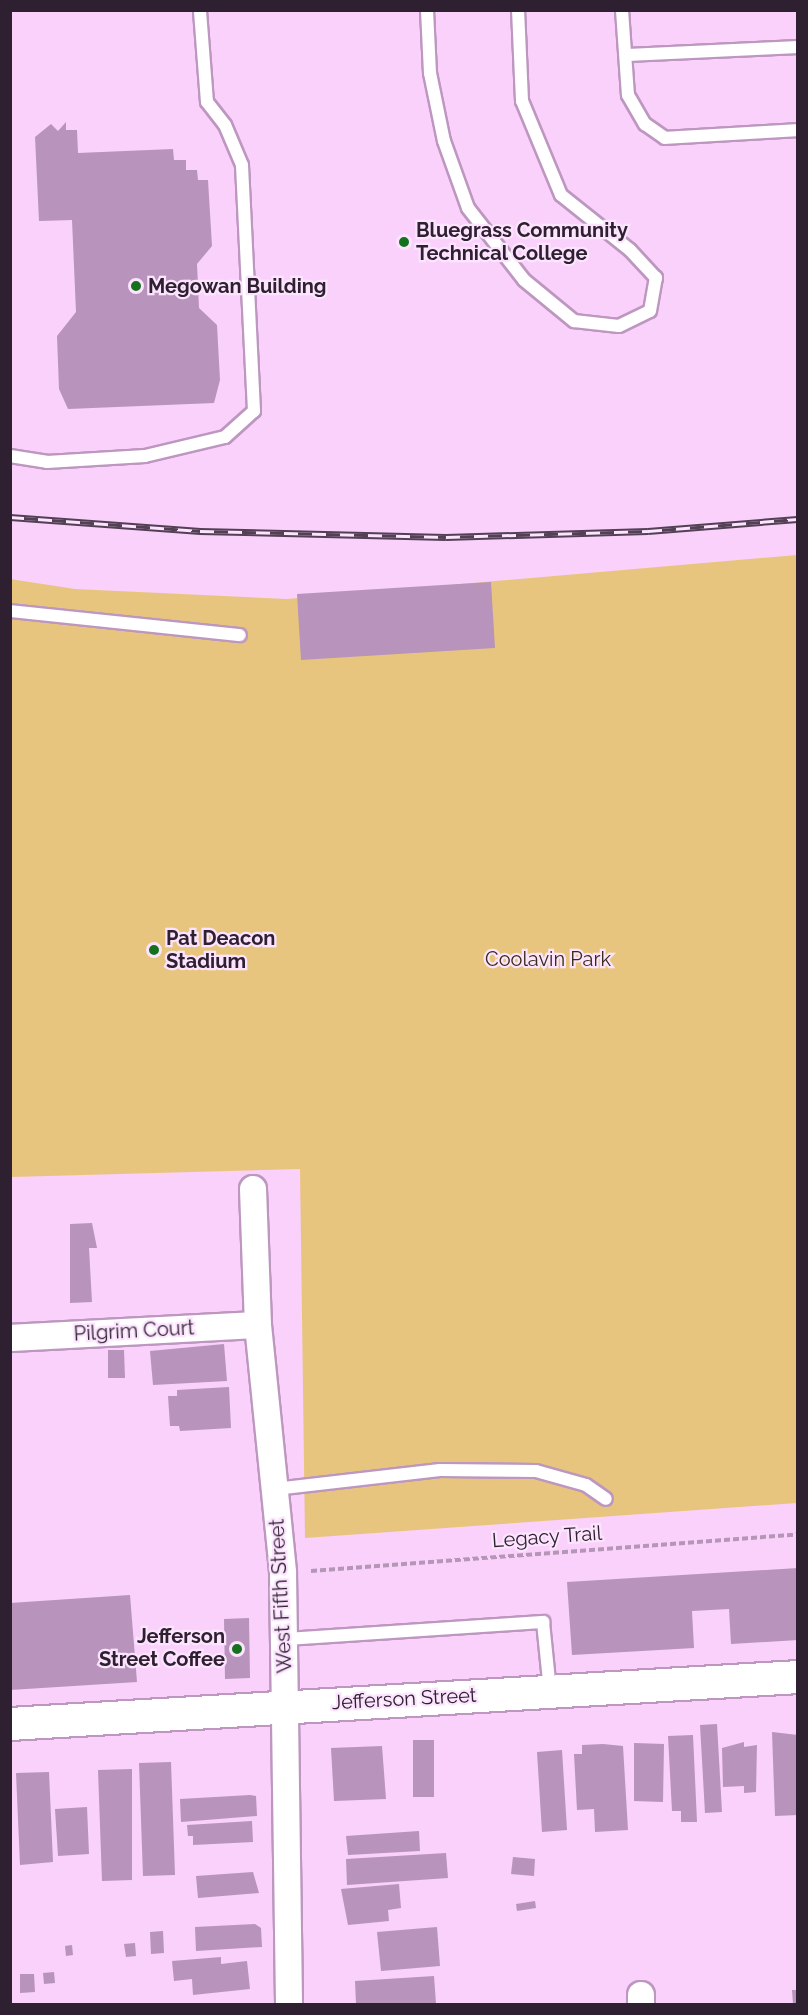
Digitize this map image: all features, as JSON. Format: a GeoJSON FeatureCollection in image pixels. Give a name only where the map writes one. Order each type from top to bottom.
{"type":"FeatureCollection","features":[{"type":"Feature","properties":{"kind":"street","name":"West Fifth Street"},"geometry":{"type":"LineString","coordinates":[[253,1189],[258,1325],[275,1489],[285,1639],[289,2004]]}},
{"type":"Feature","properties":{"kind":"street","name":"Pilgrim Court"},"geometry":{"type":"LineString","coordinates":[[10,1338],[258,1325]]}},
{"type":"Feature","properties":{"kind":"street","name":"Jefferson Street"},"geometry":{"type":"LineString","coordinates":[[10,1724],[287,1705],[798,1677]]}},
{"type":"Feature","properties":{"kind":"lane"},"geometry":{"type":"LineString","coordinates":[[10,456],[47,462],[145,456],[225,438],[254,411],[242,165],[225,125],[207,102],[200,10]]}},
{"type":"Feature","properties":{"kind":"lane"},"geometry":{"type":"LineString","coordinates":[[427,10],[430,73],[442,130],[468,208],[524,280],[574,321],[619,326],[650,311],[656,278],[630,250],[561,195],[522,101],[518,10]]}},
{"type":"Feature","properties":{"kind":"lane"},"geometry":{"type":"LineString","coordinates":[[622,10],[628,55],[627,95],[645,124],[665,138],[798,130]]}},
{"type":"Feature","properties":{"kind":"lane"},"geometry":{"type":"LineString","coordinates":[[628,55],[798,47]]}},
{"type":"Feature","properties":{"kind":"lane"},"geometry":{"type":"LineString","coordinates":[[10,611],[240,635]]}},
{"type":"Feature","properties":{"kind":"lane"},"geometry":{"type":"LineString","coordinates":[[275,1489],[440,1470],[536,1471],[586,1485],[606,1499]]}},
{"type":"Feature","properties":{"kind":"lane"},"geometry":{"type":"LineString","coordinates":[[285,1639],[543,1622],[550,1691]]}},
{"type":"Feature","properties":{"kind":"path","name":"Legacy Trail"},"geometry":{"type":"LineString","coordinates":[[300,1572],[798,1534]]}},
{"type":"Feature","properties":{"kind":"green space","name":"Coolavin Park"},"geometry":{"type":"Polygon","coordinates":[[[797,555],[797,1503],[305,1538],[300,1169],[11,1177],[10,579],[75,589],[287,599],[797,555]]]}},
{"type":"Feature","properties":{"kind":"building","name":"Megowan Building"},"geometry":{"type":"Polygon","coordinates":[[[66,122],[66,130],[77,130],[78,153],[173,149],[174,160],[186,160],[186,170],[197,170],[198,180],[208,180],[212,246],[197,264],[199,308],[217,325],[220,380],[214,403],[68,409],[59,389],[57,336],[76,312],[72,220],[39,221],[35,137],[51,124],[58,131],[66,122]]]}},
{"type":"Feature","properties":{"kind":"building"},"geometry":{"type":"Polygon","coordinates":[[[491,582],[495,648],[301,660],[297,594],[491,582]]]}},
{"type":"Feature","properties":{"kind":"building"},"geometry":{"type":"Polygon","coordinates":[[[92,1223],[97,1248],[89,1248],[92,1302],[70,1303],[70,1224],[92,1223]]]}},
{"type":"Feature","properties":{"kind":"building"},"geometry":{"type":"Polygon","coordinates":[[[224,1344],[227,1381],[153,1385],[150,1351],[224,1344]]]}},
{"type":"Feature","properties":{"kind":"building"},"geometry":{"type":"Polygon","coordinates":[[[108,1350],[124,1350],[125,1378],[108,1378],[108,1350]]]}},
{"type":"Feature","properties":{"kind":"building"},"geometry":{"type":"Polygon","coordinates":[[[229,1387],[231,1428],[180,1431],[179,1426],[170,1426],[168,1396],[177,1396],[177,1390],[229,1387]]]}},
{"type":"Feature","properties":{"kind":"building"},"geometry":{"type":"Polygon","coordinates":[[[798,1568],[798,1640],[731,1644],[729,1609],[692,1611],[694,1648],[572,1655],[567,1582],[798,1568]]]}},
{"type":"Feature","properties":{"kind":"building"},"geometry":{"type":"Polygon","coordinates":[[[130,1595],[137,1682],[10,1690],[10,1603],[130,1595]]]}},
{"type":"Feature","properties":{"kind":"building","name":"Jefferson Street Coffee"},"geometry":{"type":"Polygon","coordinates":[[[249,1618],[250,1678],[225,1679],[224,1619],[249,1618]]]}},
{"type":"Feature","properties":{"kind":"building"},"geometry":{"type":"Polygon","coordinates":[[[717,1724],[722,1812],[705,1813],[700,1725],[717,1724]]]}},
{"type":"Feature","properties":{"kind":"building"},"geometry":{"type":"Polygon","coordinates":[[[772,1732],[798,1735],[798,1815],[775,1816],[772,1732]]]}},
{"type":"Feature","properties":{"kind":"building"},"geometry":{"type":"Polygon","coordinates":[[[693,1735],[697,1822],[681,1822],[681,1811],[672,1811],[668,1736],[693,1735]]]}},
{"type":"Feature","properties":{"kind":"building"},"geometry":{"type":"Polygon","coordinates":[[[413,1740],[434,1740],[434,1797],[413,1797],[413,1740]]]}},
{"type":"Feature","properties":{"kind":"building"},"geometry":{"type":"Polygon","coordinates":[[[744,1742],[744,1747],[757,1745],[756,1792],[744,1793],[744,1786],[723,1787],[722,1748],[744,1742]]]}},
{"type":"Feature","properties":{"kind":"building"},"geometry":{"type":"Polygon","coordinates":[[[634,1743],[664,1744],[663,1802],[634,1801],[634,1743]]]}},
{"type":"Feature","properties":{"kind":"building"},"geometry":{"type":"Polygon","coordinates":[[[582,1745],[623,1746],[628,1830],[595,1832],[594,1809],[577,1810],[574,1754],[582,1754],[582,1745]]]}},
{"type":"Feature","properties":{"kind":"building"},"geometry":{"type":"Polygon","coordinates":[[[382,1746],[386,1799],[334,1801],[331,1748],[382,1746]]]}},
{"type":"Feature","properties":{"kind":"building"},"geometry":{"type":"Polygon","coordinates":[[[562,1750],[567,1830],[542,1832],[537,1752],[562,1750]]]}},
{"type":"Feature","properties":{"kind":"building"},"geometry":{"type":"Polygon","coordinates":[[[171,1762],[175,1875],[143,1876],[139,1763],[171,1762]]]}},
{"type":"Feature","properties":{"kind":"building"},"geometry":{"type":"Polygon","coordinates":[[[132,1769],[132,1880],[102,1881],[98,1770],[132,1769]]]}},
{"type":"Feature","properties":{"kind":"building"},"geometry":{"type":"Polygon","coordinates":[[[49,1772],[53,1862],[20,1865],[16,1773],[49,1772]]]}},
{"type":"Feature","properties":{"kind":"building"},"geometry":{"type":"Polygon","coordinates":[[[256,1796],[257,1816],[181,1822],[180,1799],[256,1796]]]}},
{"type":"Feature","properties":{"kind":"building"},"geometry":{"type":"Polygon","coordinates":[[[87,1807],[89,1854],[58,1856],[55,1809],[87,1807]]]}},
{"type":"Feature","properties":{"kind":"building"},"geometry":{"type":"Polygon","coordinates":[[[252,1821],[253,1842],[193,1845],[193,1836],[188,1836],[187,1825],[252,1821]]]}},
{"type":"Feature","properties":{"kind":"building"},"geometry":{"type":"Polygon","coordinates":[[[419,1831],[420,1851],[348,1855],[346,1836],[419,1831]]]}},
{"type":"Feature","properties":{"kind":"building"},"geometry":{"type":"Polygon","coordinates":[[[446,1853],[448,1878],[347,1885],[346,1859],[446,1853]]]}},
{"type":"Feature","properties":{"kind":"building"},"geometry":{"type":"Polygon","coordinates":[[[513,1857],[535,1859],[534,1876],[511,1874],[513,1857]]]}},
{"type":"Feature","properties":{"kind":"building"},"geometry":{"type":"Polygon","coordinates":[[[253,1872],[259,1893],[198,1898],[196,1876],[253,1872]]]}},
{"type":"Feature","properties":{"kind":"building"},"geometry":{"type":"Polygon","coordinates":[[[399,1884],[401,1908],[388,1910],[389,1921],[348,1925],[341,1889],[399,1884]]]}},
{"type":"Feature","properties":{"kind":"building"},"geometry":{"type":"Polygon","coordinates":[[[535,1901],[536,1908],[517,1911],[516,1904],[535,1901]]]}},
{"type":"Feature","properties":{"kind":"building"},"geometry":{"type":"Polygon","coordinates":[[[255,1924],[261,1928],[262,1947],[196,1951],[195,1927],[255,1924]]]}},
{"type":"Feature","properties":{"kind":"building"},"geometry":{"type":"Polygon","coordinates":[[[437,1927],[440,1966],[381,1971],[377,1932],[437,1927]]]}},
{"type":"Feature","properties":{"kind":"building"},"geometry":{"type":"Polygon","coordinates":[[[163,1931],[164,1953],[151,1954],[150,1932],[163,1931]]]}},
{"type":"Feature","properties":{"kind":"building"},"geometry":{"type":"Polygon","coordinates":[[[135,1943],[136,1956],[126,1957],[124,1944],[135,1943]]]}},
{"type":"Feature","properties":{"kind":"building"},"geometry":{"type":"Polygon","coordinates":[[[72,1945],[73,1955],[66,1956],[65,1946],[72,1945]]]}},
{"type":"Feature","properties":{"kind":"building"},"geometry":{"type":"Polygon","coordinates":[[[221,1957],[221,1964],[247,1961],[250,1989],[193,1995],[192,1979],[174,1981],[172,1961],[221,1957]]]}},
{"type":"Feature","properties":{"kind":"building"},"geometry":{"type":"Polygon","coordinates":[[[54,1972],[55,1983],[44,1984],[43,1973],[54,1972]]]}},
{"type":"Feature","properties":{"kind":"building"},"geometry":{"type":"Polygon","coordinates":[[[20,1974],[34,1974],[35,1992],[20,1993],[20,1974]]]}},
{"type":"Feature","properties":{"kind":"building"},"geometry":{"type":"Polygon","coordinates":[[[434,1976],[436,2004],[356,2004],[355,1981],[434,1976]]]}},
{"type":"Feature","properties":{"kind":"building"},"geometry":{"type":"Polygon","coordinates":[[[792,1990],[798,1990],[798,2004],[793,2004],[792,1990]]]}},
{"type":"Feature","properties":{"kind":"railway"},"geometry":{"type":"LineString","coordinates":[[10,517],[200,531],[446,537],[648,531],[798,519]]}},
{"type":"Feature","properties":{"kind":"place","name":"Bluegrass Community Technical College"},"geometry":{"type":"Point","coordinates":[404,242]}},
{"type":"Feature","properties":{"kind":"place","name":"Megowan Building"},"geometry":{"type":"Point","coordinates":[136,286]}},
{"type":"Feature","properties":{"kind":"place","name":"Pat Deacon Stadium"},"geometry":{"type":"Point","coordinates":[154,950]}},
{"type":"Feature","properties":{"kind":"place","name":"Jefferson Street Coffee"},"geometry":{"type":"Point","coordinates":[237,1649]}}]}
